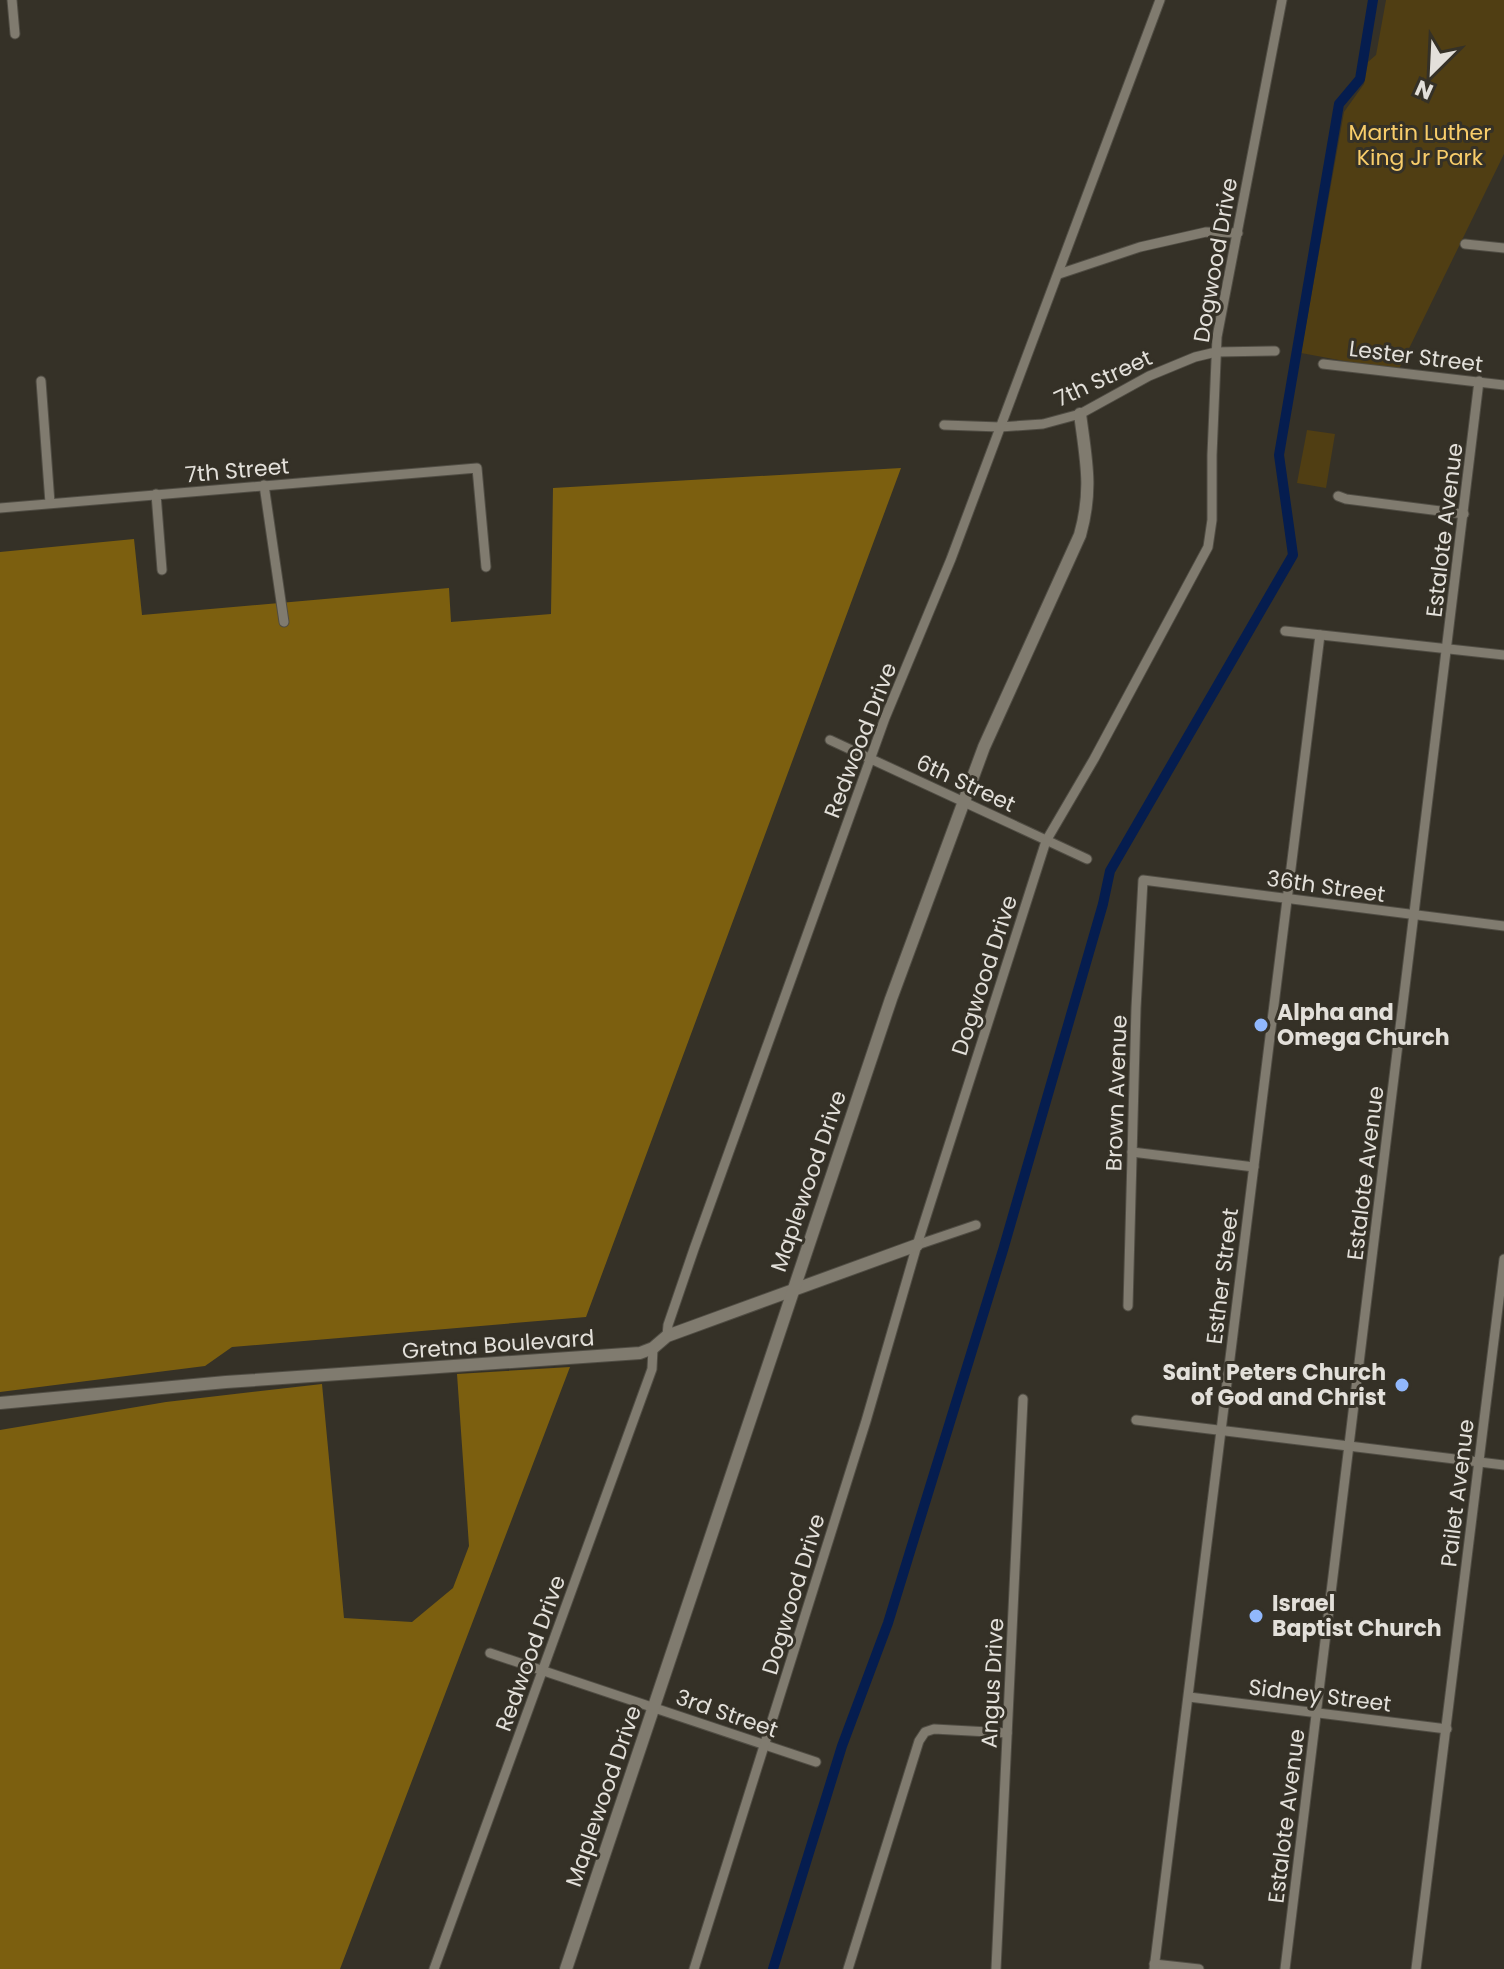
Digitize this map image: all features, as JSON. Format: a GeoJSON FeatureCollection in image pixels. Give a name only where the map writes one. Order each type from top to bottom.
{"type":"FeatureCollection","features":[{"type":"Feature","properties":{"kind":"street"},"geometry":{"type":"LineString","coordinates":[[12,0],[15,34]]}},
{"type":"Feature","properties":{"kind":"street","name":"Redwood Drive"},"geometry":{"type":"LineString","coordinates":[[667,1336],[694,1249],[871,759],[951,559],[1160,0]]}},
{"type":"Feature","properties":{"kind":"street","name":"Dogwood Drive"},"geometry":{"type":"LineString","coordinates":[[694,1969],[866,1421],[917,1245],[1046,841],[1094,759],[1208,547],[1212,520],[1217,337],[1282,0]]}},
{"type":"Feature","properties":{"kind":"street"},"geometry":{"type":"LineString","coordinates":[[1059,274],[1140,247],[1206,232],[1238,233]]}},
{"type":"Feature","properties":{"kind":"street"},"geometry":{"type":"LineString","coordinates":[[1465,244],[1504,248]]}},
{"type":"Feature","properties":{"kind":"street","name":"7th Street"},"geometry":{"type":"LineString","coordinates":[[944,425],[1000,427],[1043,424],[1080,414],[1149,376],[1195,357],[1216,352],[1275,351]]}},
{"type":"Feature","properties":{"kind":"street","name":"Lester Street"},"geometry":{"type":"LineString","coordinates":[[1323,364],[1504,385]]}},
{"type":"Feature","properties":{"kind":"street"},"geometry":{"type":"LineString","coordinates":[[41,381],[50,503]]}},
{"type":"Feature","properties":{"kind":"street","name":"Estalote Avenue"},"geometry":{"type":"LineString","coordinates":[[1285,1969],[1479,381]]}},
{"type":"Feature","properties":{"kind":"street","name":"Maplewood Drive"},"geometry":{"type":"LineString","coordinates":[[566,1969],[891,999],[984,747],[1080,535],[1088,508],[1089,483],[1080,414]]}},
{"type":"Feature","properties":{"kind":"street","name":"7th Street"},"geometry":{"type":"LineString","coordinates":[[0,508],[477,468],[486,567]]}},
{"type":"Feature","properties":{"kind":"street"},"geometry":{"type":"LineString","coordinates":[[264,485],[284,622]]}},
{"type":"Feature","properties":{"kind":"street"},"geometry":{"type":"LineString","coordinates":[[156,494],[162,570]]}},
{"type":"Feature","properties":{"kind":"street"},"geometry":{"type":"LineString","coordinates":[[1338,496],[1464,514]]}},
{"type":"Feature","properties":{"kind":"street"},"geometry":{"type":"LineString","coordinates":[[1285,631],[1504,655]]}},
{"type":"Feature","properties":{"kind":"street","name":"Esther Street"},"geometry":{"type":"LineString","coordinates":[[1154,1966],[1320,635]]}},
{"type":"Feature","properties":{"kind":"street","name":"6th Street"},"geometry":{"type":"LineString","coordinates":[[830,740],[1087,859]]}},
{"type":"Feature","properties":{"kind":"street","name":"36th Street"},"geometry":{"type":"LineString","coordinates":[[1143,880],[1504,926]]}},
{"type":"Feature","properties":{"kind":"street","name":"Brown Avenue"},"geometry":{"type":"LineString","coordinates":[[1128,1306],[1143,880]]}},
{"type":"Feature","properties":{"kind":"street"},"geometry":{"type":"LineString","coordinates":[[1132,1152],[1254,1167]]}},
{"type":"Feature","properties":{"kind":"street","name":"Gretna Boulevard"},"geometry":{"type":"LineString","coordinates":[[0,1403],[226,1382],[624,1356],[653,1348],[667,1336],[792,1288],[976,1225]]}},
{"type":"Feature","properties":{"kind":"street","name":"Pailet Avenue"},"geometry":{"type":"LineString","coordinates":[[1416,1969],[1504,1259]]}},
{"type":"Feature","properties":{"kind":"street","name":"Redwood Drive"},"geometry":{"type":"LineString","coordinates":[[434,1969],[652,1369],[653,1348]]}},
{"type":"Feature","properties":{"kind":"street","name":"Angus Drive"},"geometry":{"type":"LineString","coordinates":[[996,1969],[1023,1399]]}},
{"type":"Feature","properties":{"kind":"street"},"geometry":{"type":"LineString","coordinates":[[1136,1420],[1504,1465]]}},
{"type":"Feature","properties":{"kind":"street","name":"3rd Street"},"geometry":{"type":"LineString","coordinates":[[490,1653],[816,1762]]}},
{"type":"Feature","properties":{"kind":"street","name":"Sidney Street"},"geometry":{"type":"LineString","coordinates":[[1189,1697],[1447,1729]]}},
{"type":"Feature","properties":{"kind":"street"},"geometry":{"type":"LineString","coordinates":[[848,1969],[919,1741],[925,1732],[934,1729],[1007,1733]]}},
{"type":"Feature","properties":{"kind":"street"},"geometry":{"type":"LineString","coordinates":[[1154,1966],[1199,1969]]}},
{"type":"Feature","properties":{"kind":"green space","name":"Martin Luther King Jr Park"},"geometry":{"type":"Polygon","coordinates":[[[1386,0],[1504,0],[1504,154],[1398,371],[1301,353],[1344,112],[1364,84],[1368,62],[1376,55],[1386,0]]]}},
{"type":"Feature","properties":{"kind":"green space"},"geometry":{"type":"Polygon","coordinates":[[[1307,430],[1335,434],[1326,488],[1297,483],[1307,430]]]}},
{"type":"Feature","properties":{"kind":"shaded area"},"geometry":{"type":"Polygon","coordinates":[[[901,468],[586,1317],[232,1347],[205,1366],[0,1392],[0,552],[134,539],[142,615],[449,588],[451,622],[551,614],[553,488],[901,468]]]}},
{"type":"Feature","properties":{"kind":"shaded area"},"geometry":{"type":"Polygon","coordinates":[[[570,1367],[340,1969],[0,1969],[0,1430],[166,1402],[322,1384],[344,1618],[412,1622],[453,1588],[469,1546],[457,1374],[570,1367]]]}},
{"type":"Feature","properties":{"kind":"waterway"},"geometry":{"type":"LineString","coordinates":[[773,1969],[842,1746],[888,1623],[1003,1250],[1110,871],[1293,555],[1279,455],[1339,104],[1360,79],[1373,0]]}},
{"type":"Feature","properties":{"kind":"place","name":"Alpha and Omega Church"},"geometry":{"type":"Point","coordinates":[1261,1025]}},
{"type":"Feature","properties":{"kind":"place","name":"Saint Peters Church of God and Christ"},"geometry":{"type":"Point","coordinates":[1402,1385]}},
{"type":"Feature","properties":{"kind":"place","name":"Israel Baptist Church"},"geometry":{"type":"Point","coordinates":[1256,1616]}}]}
